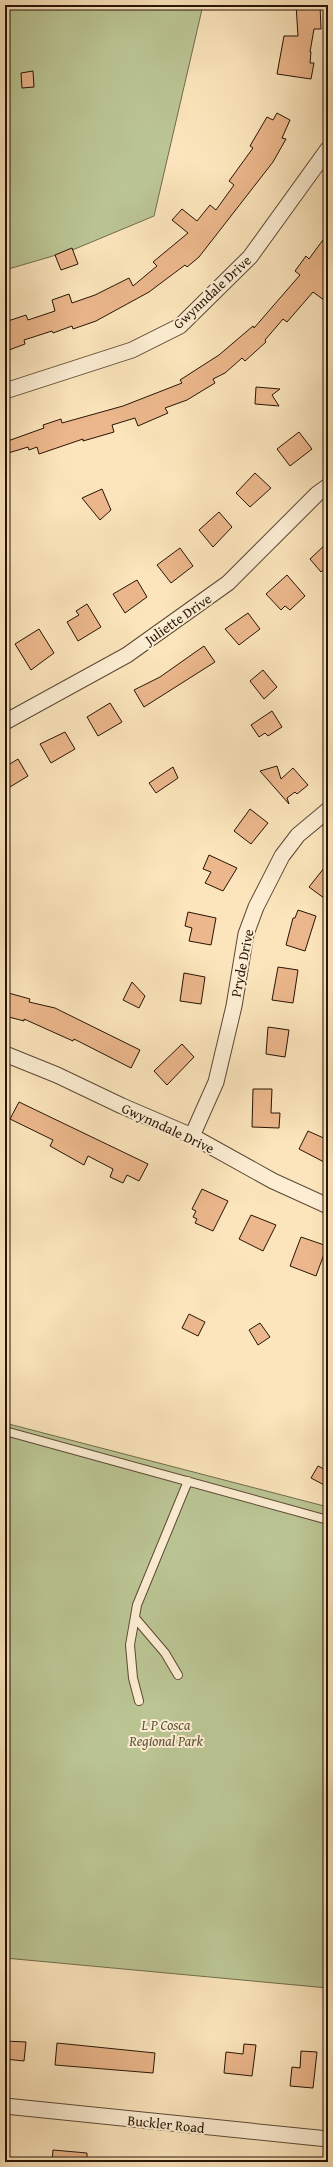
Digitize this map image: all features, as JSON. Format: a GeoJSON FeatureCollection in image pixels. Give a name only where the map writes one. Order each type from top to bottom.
{"type":"FeatureCollection","features":[{"type":"Feature","properties":{"kind":"street","name":"Gwynndale Drive"},"geometry":{"type":"LineString","coordinates":[[5,391],[132,350],[180,326],[250,257],[328,149]]}},
{"type":"Feature","properties":{"kind":"street","name":"Juliette Drive"},"geometry":{"type":"LineString","coordinates":[[5,722],[127,655],[228,583],[300,510],[328,486]]}},
{"type":"Feature","properties":{"kind":"street","name":"Pryde Drive"},"geometry":{"type":"LineString","coordinates":[[192,1136],[218,1075],[234,1006],[246,934],[256,907],[282,856],[298,835],[328,810]]}},
{"type":"Feature","properties":{"kind":"street","name":"Gwynndale Drive"},"geometry":{"type":"LineString","coordinates":[[5,1054],[57,1075],[122,1106],[192,1136],[273,1181],[328,1206]]}},
{"type":"Feature","properties":{"kind":"street","name":"Buckler Road"},"geometry":{"type":"LineString","coordinates":[[5,2106],[328,2140]]}},
{"type":"Feature","properties":{"kind":"lane"},"geometry":{"type":"LineString","coordinates":[[5,1431],[328,1520]]}},
{"type":"Feature","properties":{"kind":"lane"},"geometry":{"type":"LineString","coordinates":[[139,1701],[133,1678],[130,1645],[139,1598],[188,1481]]}},
{"type":"Feature","properties":{"kind":"lane"},"geometry":{"type":"LineString","coordinates":[[136,1619],[165,1653],[178,1675]]}},
{"type":"Feature","properties":{"kind":"green space"},"geometry":{"type":"Polygon","coordinates":[[[5,5],[203,5],[154,216],[70,251],[5,270],[5,5]]]}},
{"type":"Feature","properties":{"kind":"green space","name":"L P Cosca Regional Park"},"geometry":{"type":"Polygon","coordinates":[[[5,1423],[328,1507],[328,1988],[5,1958],[5,1423]]]}},
{"type":"Feature","properties":{"kind":"building"},"geometry":{"type":"Polygon","coordinates":[[[296,5],[320,5],[321,29],[314,29],[310,52],[310,63],[314,63],[311,79],[277,74],[284,36],[298,36],[296,5]]]}},
{"type":"Feature","properties":{"kind":"building"},"geometry":{"type":"Polygon","coordinates":[[[33,71],[34,87],[22,88],[21,73],[33,71]]]}},
{"type":"Feature","properties":{"kind":"building"},"geometry":{"type":"Polygon","coordinates":[[[277,113],[290,120],[282,138],[286,139],[273,162],[199,257],[187,267],[185,265],[149,292],[96,321],[73,329],[72,326],[53,333],[52,331],[24,340],[25,344],[9,350],[7,346],[5,347],[5,322],[26,315],[28,320],[55,311],[52,300],[69,294],[72,303],[95,295],[129,278],[133,286],[157,266],[153,262],[188,233],[172,220],[182,209],[197,221],[210,205],[216,210],[234,185],[229,181],[253,148],[250,146],[267,117],[273,120],[277,113]]]}},
{"type":"Feature","properties":{"kind":"building"},"geometry":{"type":"Polygon","coordinates":[[[328,233],[328,303],[313,292],[287,322],[283,319],[265,340],[266,342],[245,361],[242,358],[225,373],[213,379],[215,383],[187,400],[165,408],[168,413],[138,426],[135,418],[112,425],[114,432],[83,441],[83,439],[39,454],[37,447],[29,450],[28,447],[5,454],[5,442],[44,428],[43,425],[61,419],[62,423],[123,406],[182,383],[180,380],[219,355],[253,326],[254,328],[300,275],[295,271],[306,256],[309,259],[328,233]]]}},
{"type":"Feature","properties":{"kind":"building"},"geometry":{"type":"Polygon","coordinates":[[[72,248],[78,264],[61,270],[55,255],[72,248]]]}},
{"type":"Feature","properties":{"kind":"building"},"geometry":{"type":"Polygon","coordinates":[[[256,387],[280,389],[272,395],[279,406],[255,404],[256,387]]]}},
{"type":"Feature","properties":{"kind":"building"},"geometry":{"type":"Polygon","coordinates":[[[299,432],[312,449],[290,466],[277,449],[299,432]]]}},
{"type":"Feature","properties":{"kind":"building"},"geometry":{"type":"Polygon","coordinates":[[[255,473],[271,488],[250,507],[236,493],[255,473]]]}},
{"type":"Feature","properties":{"kind":"building"},"geometry":{"type":"Polygon","coordinates":[[[102,489],[111,510],[100,520],[82,498],[102,489]]]}},
{"type":"Feature","properties":{"kind":"building"},"geometry":{"type":"Polygon","coordinates":[[[219,512],[232,527],[213,547],[199,530],[219,512]]]}},
{"type":"Feature","properties":{"kind":"building"},"geometry":{"type":"Polygon","coordinates":[[[328,542],[328,565],[321,572],[310,559],[328,542]]]}},
{"type":"Feature","properties":{"kind":"building"},"geometry":{"type":"Polygon","coordinates":[[[180,548],[193,566],[171,583],[157,565],[180,548]]]}},
{"type":"Feature","properties":{"kind":"building"},"geometry":{"type":"Polygon","coordinates":[[[287,575],[305,596],[290,610],[285,606],[281,610],[266,594],[287,575]]]}},
{"type":"Feature","properties":{"kind":"building"},"geometry":{"type":"Polygon","coordinates":[[[137,580],[147,597],[125,613],[113,594],[137,580]]]}},
{"type":"Feature","properties":{"kind":"building"},"geometry":{"type":"Polygon","coordinates":[[[87,604],[101,627],[78,641],[67,622],[79,615],[76,611],[87,604]]]}},
{"type":"Feature","properties":{"kind":"building"},"geometry":{"type":"Polygon","coordinates":[[[248,613],[260,629],[239,645],[225,629],[248,613]]]}},
{"type":"Feature","properties":{"kind":"building"},"geometry":{"type":"Polygon","coordinates":[[[39,629],[54,653],[31,670],[15,644],[39,629]]]}},
{"type":"Feature","properties":{"kind":"building"},"geometry":{"type":"Polygon","coordinates":[[[204,646],[215,662],[144,707],[134,690],[160,677],[204,646]]]}},
{"type":"Feature","properties":{"kind":"building"},"geometry":{"type":"Polygon","coordinates":[[[263,670],[277,687],[264,699],[250,681],[263,670]]]}},
{"type":"Feature","properties":{"kind":"building"},"geometry":{"type":"Polygon","coordinates":[[[110,703],[122,722],[98,736],[87,717],[110,703]]]}},
{"type":"Feature","properties":{"kind":"building"},"geometry":{"type":"Polygon","coordinates":[[[272,711],[282,727],[268,736],[265,733],[259,737],[251,725],[272,711]]]}},
{"type":"Feature","properties":{"kind":"building"},"geometry":{"type":"Polygon","coordinates":[[[65,732],[75,749],[51,763],[40,744],[65,732]]]}},
{"type":"Feature","properties":{"kind":"building"},"geometry":{"type":"Polygon","coordinates":[[[18,759],[28,776],[5,790],[5,767],[18,759]]]}},
{"type":"Feature","properties":{"kind":"building"},"geometry":{"type":"Polygon","coordinates":[[[277,766],[281,779],[293,768],[308,785],[297,794],[295,792],[287,798],[289,804],[260,771],[277,766]]]}},
{"type":"Feature","properties":{"kind":"building"},"geometry":{"type":"Polygon","coordinates":[[[173,767],[178,778],[156,793],[149,783],[173,767]]]}},
{"type":"Feature","properties":{"kind":"building"},"geometry":{"type":"Polygon","coordinates":[[[250,809],[268,823],[251,844],[234,831],[250,809]]]}},
{"type":"Feature","properties":{"kind":"building"},"geometry":{"type":"Polygon","coordinates":[[[209,855],[237,868],[223,891],[205,883],[211,872],[203,869],[209,855]]]}},
{"type":"Feature","properties":{"kind":"building"},"geometry":{"type":"Polygon","coordinates":[[[328,863],[328,901],[309,887],[328,863]]]}},
{"type":"Feature","properties":{"kind":"building"},"geometry":{"type":"Polygon","coordinates":[[[298,910],[316,916],[305,951],[286,945],[293,918],[295,918],[298,910]]]}},
{"type":"Feature","properties":{"kind":"building"},"geometry":{"type":"Polygon","coordinates":[[[188,912],[216,918],[211,945],[189,941],[192,928],[185,926],[188,912]]]}},
{"type":"Feature","properties":{"kind":"building"},"geometry":{"type":"Polygon","coordinates":[[[278,967],[298,970],[293,1003],[272,1000],[278,967]]]}},
{"type":"Feature","properties":{"kind":"building"},"geometry":{"type":"Polygon","coordinates":[[[184,973],[205,977],[201,1004],[180,1001],[184,973]]]}},
{"type":"Feature","properties":{"kind":"building"},"geometry":{"type":"Polygon","coordinates":[[[132,982],[145,996],[139,1008],[123,1000],[132,982]]]}},
{"type":"Feature","properties":{"kind":"building"},"geometry":{"type":"Polygon","coordinates":[[[5,992],[30,999],[29,1002],[55,1008],[140,1050],[131,1068],[74,1039],[73,1041],[24,1019],[24,1021],[5,1016],[5,992]]]}},
{"type":"Feature","properties":{"kind":"building"},"geometry":{"type":"Polygon","coordinates":[[[268,1027],[289,1030],[285,1057],[266,1054],[268,1027]]]}},
{"type":"Feature","properties":{"kind":"building"},"geometry":{"type":"Polygon","coordinates":[[[182,1044],[194,1057],[167,1085],[154,1071],[182,1044]]]}},
{"type":"Feature","properties":{"kind":"building"},"geometry":{"type":"Polygon","coordinates":[[[253,1089],[272,1089],[271,1113],[280,1113],[279,1128],[252,1127],[253,1089]]]}},
{"type":"Feature","properties":{"kind":"building"},"geometry":{"type":"Polygon","coordinates":[[[19,1102],[148,1164],[139,1181],[127,1175],[123,1183],[110,1177],[113,1169],[88,1156],[84,1165],[50,1146],[53,1140],[10,1119],[19,1102]]]}},
{"type":"Feature","properties":{"kind":"building"},"geometry":{"type":"Polygon","coordinates":[[[308,1131],[328,1140],[328,1153],[324,1162],[299,1149],[308,1131]]]}},
{"type":"Feature","properties":{"kind":"building"},"geometry":{"type":"Polygon","coordinates":[[[202,1189],[228,1201],[213,1231],[195,1223],[197,1219],[193,1217],[196,1211],[192,1209],[202,1189]]]}},
{"type":"Feature","properties":{"kind":"building"},"geometry":{"type":"Polygon","coordinates":[[[251,1215],[276,1225],[263,1251],[239,1239],[251,1215]]]}},
{"type":"Feature","properties":{"kind":"building"},"geometry":{"type":"Polygon","coordinates":[[[301,1237],[327,1246],[316,1276],[290,1266],[301,1237]]]}},
{"type":"Feature","properties":{"kind":"building"},"geometry":{"type":"Polygon","coordinates":[[[189,1314],[205,1322],[198,1336],[182,1328],[189,1314]]]}},
{"type":"Feature","properties":{"kind":"building"},"geometry":{"type":"Polygon","coordinates":[[[260,1323],[270,1337],[258,1345],[249,1330],[260,1323]]]}},
{"type":"Feature","properties":{"kind":"building"},"geometry":{"type":"Polygon","coordinates":[[[318,1466],[328,1471],[328,1487],[311,1478],[318,1466]]]}},
{"type":"Feature","properties":{"kind":"building"},"geometry":{"type":"Polygon","coordinates":[[[5,2041],[26,2042],[24,2061],[5,2059],[5,2041]]]}},
{"type":"Feature","properties":{"kind":"building"},"geometry":{"type":"Polygon","coordinates":[[[57,2043],[155,2053],[153,2073],[55,2065],[57,2043]]]}},
{"type":"Feature","properties":{"kind":"building"},"geometry":{"type":"Polygon","coordinates":[[[244,2044],[256,2045],[252,2076],[224,2073],[226,2052],[243,2054],[244,2044]]]}},
{"type":"Feature","properties":{"kind":"building"},"geometry":{"type":"Polygon","coordinates":[[[301,2051],[317,2052],[313,2088],[290,2086],[292,2067],[300,2068],[301,2051]]]}},
{"type":"Feature","properties":{"kind":"building"},"geometry":{"type":"Polygon","coordinates":[[[53,2150],[87,2153],[87,2162],[52,2162],[53,2150]]]}}]}
